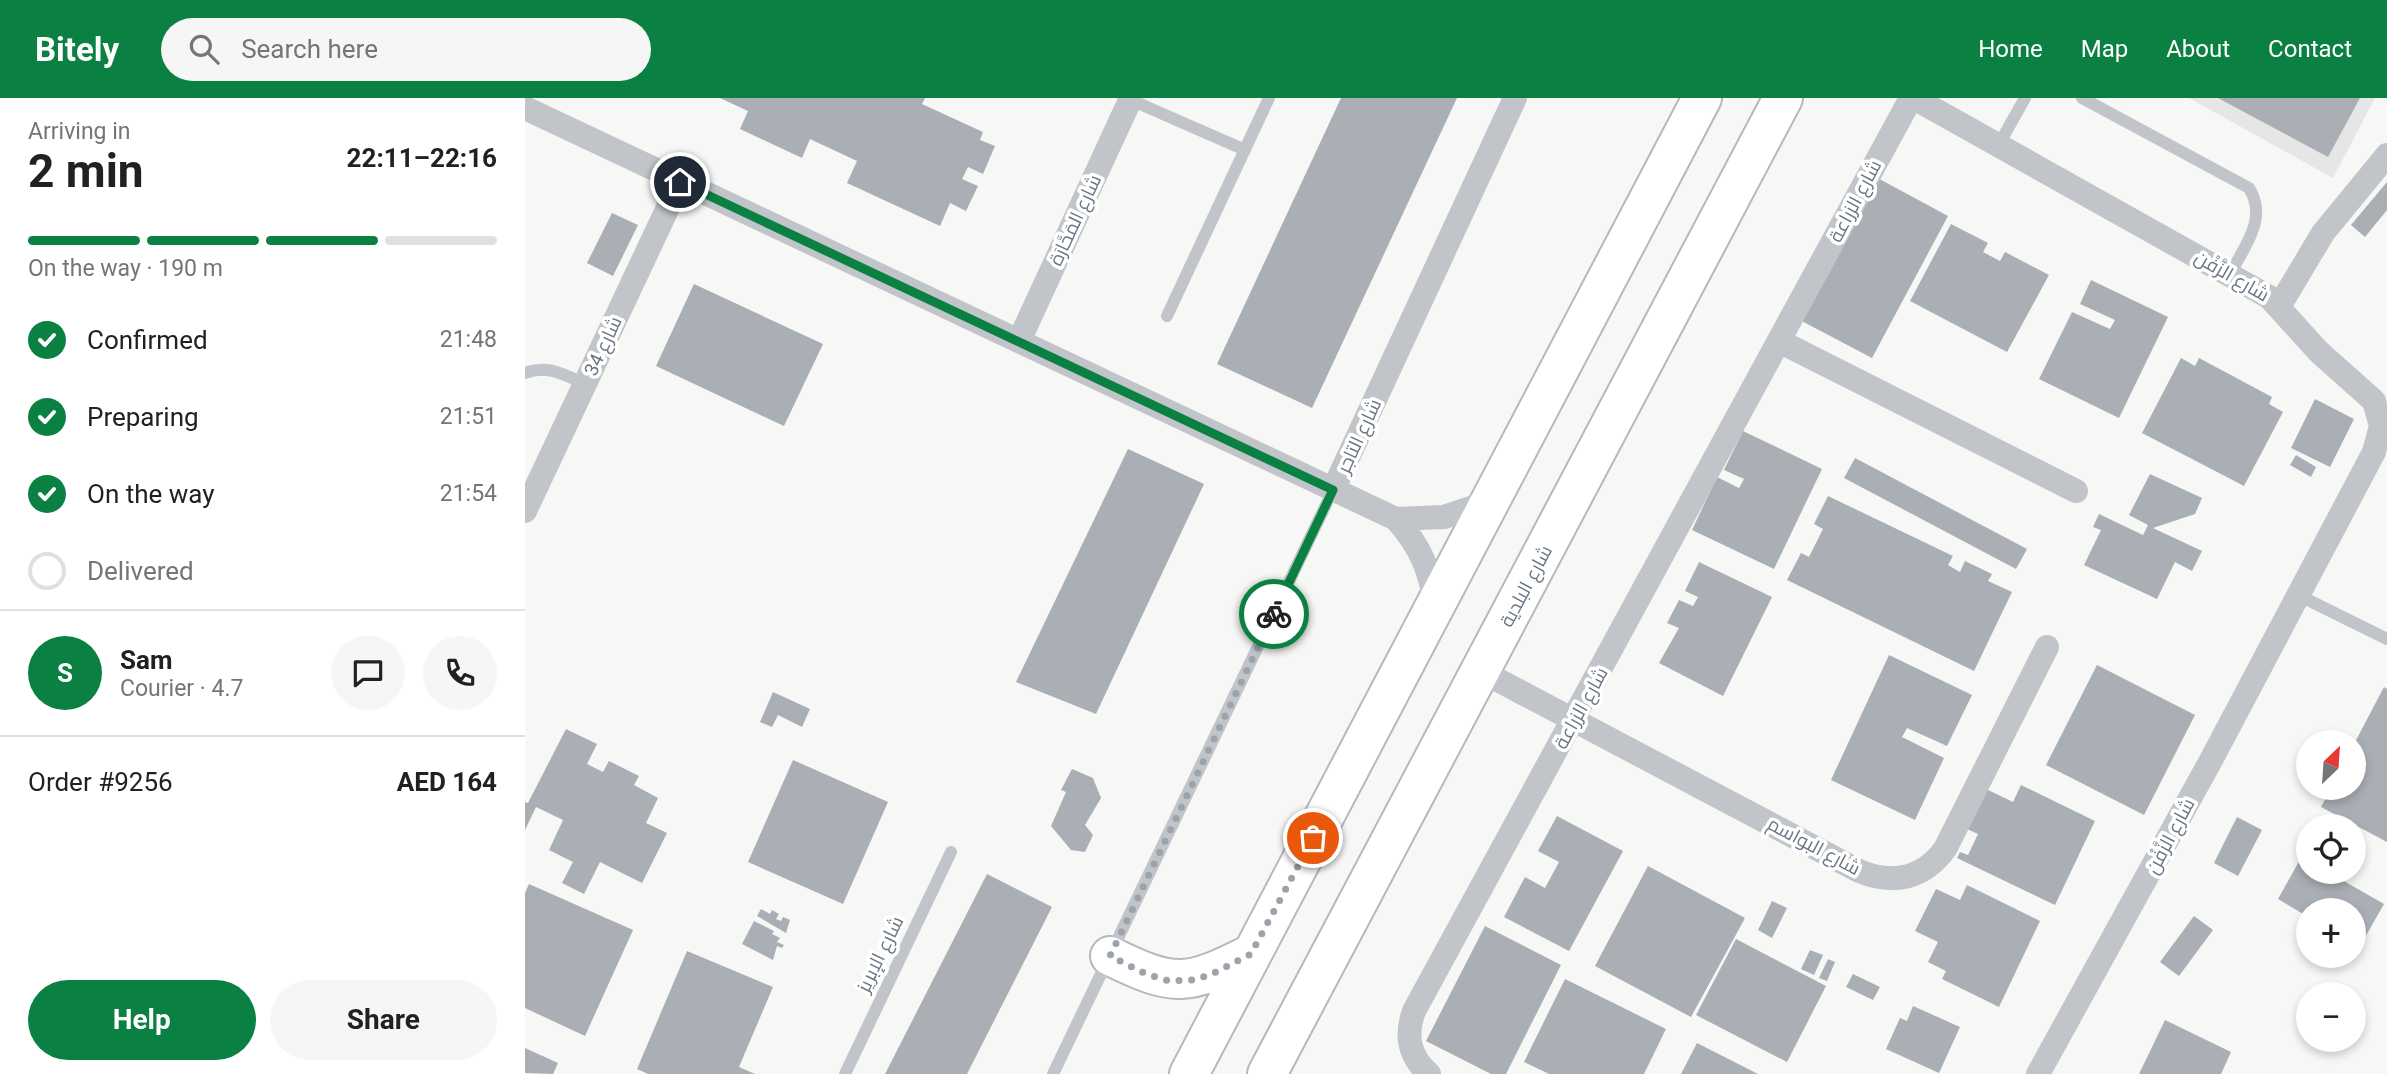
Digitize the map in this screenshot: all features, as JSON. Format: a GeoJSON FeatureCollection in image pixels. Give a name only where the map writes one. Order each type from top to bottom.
{"type":"FeatureCollection","features":[{"type":"Feature","properties":{"kind":"main road"},"geometry":{"type":"LineString","coordinates":[[1189,1074],[1702,98]]}},
{"type":"Feature","properties":{"kind":"main road","name":"شارع البلدية"},"geometry":{"type":"LineString","coordinates":[[1267,1074],[1783,98]]}},
{"type":"Feature","properties":{"kind":"main road"},"geometry":{"type":"LineString","coordinates":[[1110,956],[1146,974],[1169,981],[1194,980],[1251,954]]}},
{"type":"Feature","properties":{"kind":"street","name":"شارع التاجر"},"geometry":{"type":"LineString","coordinates":[[1333,490],[1515,98]]}},
{"type":"Feature","properties":{"kind":"street","name":"شارع الزَّفْن"},"geometry":{"type":"LineString","coordinates":[[1912,98],[2230,274],[2280,305],[2319,352],[2365,390],[2379,413],[2381,426],[2374,452],[2065,1030],[2038,1074]]}},
{"type":"Feature","properties":{"kind":"street","name":"شارع الزراعة"},"geometry":{"type":"LineString","coordinates":[[1429,1074],[1412,1054],[1408,1040],[1415,1011],[1912,98]]}},
{"type":"Feature","properties":{"kind":"street","name":"شارع المَحَّارَة"},"geometry":{"type":"LineString","coordinates":[[1019,341],[1130,99]]}},
{"type":"Feature","properties":{"kind":"street"},"geometry":{"type":"LineString","coordinates":[[525,108],[1396,519],[1409,534],[1428,568],[1435,606]]}},
{"type":"Feature","properties":{"kind":"street"},"geometry":{"type":"LineString","coordinates":[[2280,305],[2323,233],[2387,155]]}},
{"type":"Feature","properties":{"kind":"street","name":"شارع 34"},"geometry":{"type":"LineString","coordinates":[[525,511],[680,182]]}},
{"type":"Feature","properties":{"kind":"street"},"geometry":{"type":"LineString","coordinates":[[1779,341],[2075,491]]}},
{"type":"Feature","properties":{"kind":"street"},"geometry":{"type":"LineString","coordinates":[[1396,519],[1444,517],[1489,502]]}},
{"type":"Feature","properties":{"kind":"street","name":"شارع البواسم"},"geometry":{"type":"LineString","coordinates":[[1481,671],[1859,871],[1891,880],[1907,878],[1935,862],[1945,849],[2046,647]]}},
{"type":"Feature","properties":{"kind":"lane"},"geometry":{"type":"LineString","coordinates":[[1167,316],[1269,98]]}},
{"type":"Feature","properties":{"kind":"lane"},"geometry":{"type":"LineString","coordinates":[[1998,146],[2025,98]]}},
{"type":"Feature","properties":{"kind":"lane"},"geometry":{"type":"LineString","coordinates":[[2082,98],[2249,188],[2258,207],[2257,219],[2230,274]]}},
{"type":"Feature","properties":{"kind":"lane"},"geometry":{"type":"LineString","coordinates":[[1130,99],[1245,150]]}},
{"type":"Feature","properties":{"kind":"lane"},"geometry":{"type":"LineString","coordinates":[[525,373],[536,369],[555,371],[585,384]]}},
{"type":"Feature","properties":{"kind":"lane","name":"شارع التاجر"},"geometry":{"type":"LineString","coordinates":[[1053,1074],[1333,490]]}},
{"type":"Feature","properties":{"kind":"lane"},"geometry":{"type":"LineString","coordinates":[[2298,595],[2387,639]]}},
{"type":"Feature","properties":{"kind":"lane","name":"شارع الإبريز"},"geometry":{"type":"LineString","coordinates":[[845,1074],[951,852]]}},
{"type":"Feature","properties":{"kind":"shaded area"},"geometry":{"type":"Polygon","coordinates":[[[2189,98],[2375,98],[2333,178],[2189,98]]]}},
{"type":"Feature","properties":{"kind":"building"},"geometry":{"type":"Polygon","coordinates":[[[720,98],[925,98],[922,104],[983,132],[980,140],[995,146],[983,174],[968,167],[962,179],[978,186],[966,211],[950,203],[940,226],[847,183],[857,161],[810,139],[802,158],[740,129],[748,111],[720,98]]]}},
{"type":"Feature","properties":{"kind":"building"},"geometry":{"type":"Polygon","coordinates":[[[1341,98],[1457,98],[1312,408],[1217,364],[1341,98]]]}},
{"type":"Feature","properties":{"kind":"building"},"geometry":{"type":"Polygon","coordinates":[[[2218,98],[2360,98],[2328,157],[2218,98]]]}},
{"type":"Feature","properties":{"kind":"building"},"geometry":{"type":"Polygon","coordinates":[[[1872,175],[1948,216],[1872,358],[1796,318],[1872,175]]]}},
{"type":"Feature","properties":{"kind":"building"},"geometry":{"type":"Polygon","coordinates":[[[2387,182],[2387,210],[2365,237],[2351,225],[2387,182]]]}},
{"type":"Feature","properties":{"kind":"building"},"geometry":{"type":"Polygon","coordinates":[[[612,213],[638,225],[613,276],[587,263],[612,213]]]}},
{"type":"Feature","properties":{"kind":"building"},"geometry":{"type":"Polygon","coordinates":[[[1951,224],[1988,243],[1983,252],[2000,261],[2005,252],[2049,275],[2007,352],[1910,301],[1951,224]]]}},
{"type":"Feature","properties":{"kind":"building"},"geometry":{"type":"Polygon","coordinates":[[[2091,280],[2168,317],[2119,418],[2039,379],[2072,312],[2110,329],[2115,320],[2080,304],[2091,280]]]}},
{"type":"Feature","properties":{"kind":"building"},"geometry":{"type":"Polygon","coordinates":[[[694,284],[823,344],[784,426],[656,366],[694,284]]]}},
{"type":"Feature","properties":{"kind":"building"},"geometry":{"type":"Polygon","coordinates":[[[2181,358],[2195,366],[2199,358],[2272,397],[2269,404],[2283,412],[2244,486],[2142,433],[2181,358]]]}},
{"type":"Feature","properties":{"kind":"building"},"geometry":{"type":"Polygon","coordinates":[[[2315,399],[2354,419],[2330,467],[2291,448],[2315,399]]]}},
{"type":"Feature","properties":{"kind":"building"},"geometry":{"type":"Polygon","coordinates":[[[1743,431],[1822,469],[1774,569],[1692,530],[1717,477],[1739,488],[1744,479],[1724,470],[1743,431]]]}},
{"type":"Feature","properties":{"kind":"building"},"geometry":{"type":"Polygon","coordinates":[[[1128,449],[1204,484],[1096,714],[1016,682],[1128,449]]]}},
{"type":"Feature","properties":{"kind":"building"},"geometry":{"type":"Polygon","coordinates":[[[2296,455],[2316,467],[2311,477],[2290,465],[2296,455]]]}},
{"type":"Feature","properties":{"kind":"building"},"geometry":{"type":"Polygon","coordinates":[[[1855,458],[2027,549],[2016,569],[1844,478],[1855,458]]]}},
{"type":"Feature","properties":{"kind":"building"},"geometry":{"type":"Polygon","coordinates":[[[2150,474],[2202,498],[2195,514],[2153,528],[2202,551],[2192,571],[2175,562],[2157,599],[2084,565],[2101,530],[2093,527],[2099,514],[2143,535],[2148,525],[2129,515],[2150,474]]]}},
{"type":"Feature","properties":{"kind":"building"},"geometry":{"type":"Polygon","coordinates":[[[1828,496],[1953,556],[1948,565],[1960,572],[1965,561],[1992,574],[1988,581],[2012,592],[1974,671],[1787,580],[1801,553],[1809,557],[1823,529],[1814,524],[1828,496]]]}},
{"type":"Feature","properties":{"kind":"building"},"geometry":{"type":"Polygon","coordinates":[[[1699,562],[1772,597],[1723,696],[1659,663],[1679,628],[1667,623],[1679,600],[1693,606],[1698,597],[1685,591],[1699,562]]]}},
{"type":"Feature","properties":{"kind":"building"},"geometry":{"type":"Polygon","coordinates":[[[1889,655],[1972,695],[1947,746],[1907,728],[1902,737],[1944,758],[1915,820],[1831,780],[1889,655]]]}},
{"type":"Feature","properties":{"kind":"building"},"geometry":{"type":"Polygon","coordinates":[[[2097,665],[2195,715],[2144,815],[2046,765],[2097,665]]]}},
{"type":"Feature","properties":{"kind":"building"},"geometry":{"type":"Polygon","coordinates":[[[2384,687],[2387,689],[2387,842],[2366,831],[2366,814],[2334,814],[2321,807],[2325,800],[2366,800],[2366,730],[2361,730],[2384,687]]]}},
{"type":"Feature","properties":{"kind":"building"},"geometry":{"type":"Polygon","coordinates":[[[773,692],[810,709],[802,727],[778,715],[772,727],[760,722],[773,692]]]}},
{"type":"Feature","properties":{"kind":"building"},"geometry":{"type":"Polygon","coordinates":[[[566,729],[597,744],[587,764],[603,772],[609,761],[639,776],[634,785],[658,798],[646,823],[667,833],[642,883],[600,862],[584,894],[562,883],[573,862],[549,850],[563,820],[536,807],[525,830],[525,802],[528,803],[566,729]]]}},
{"type":"Feature","properties":{"kind":"building"},"geometry":{"type":"Polygon","coordinates":[[[793,760],[888,802],[843,904],[748,862],[793,760]]]}},
{"type":"Feature","properties":{"kind":"building"},"geometry":{"type":"Polygon","coordinates":[[[1072,769],[1093,778],[1101,798],[1085,825],[1093,835],[1085,852],[1071,850],[1051,826],[1066,792],[1061,790],[1072,769]]]}},
{"type":"Feature","properties":{"kind":"building"},"geometry":{"type":"Polygon","coordinates":[[[2021,785],[2095,821],[2055,905],[1957,858],[1960,852],[1968,855],[1978,834],[1967,829],[1986,789],[2013,802],[2021,785]]]}},
{"type":"Feature","properties":{"kind":"building"},"geometry":{"type":"Polygon","coordinates":[[[1557,816],[1623,851],[1569,951],[1504,917],[1525,877],[1545,888],[1559,862],[1538,851],[1557,816]]]}},
{"type":"Feature","properties":{"kind":"building"},"geometry":{"type":"Polygon","coordinates":[[[2237,817],[2262,830],[2238,876],[2214,863],[2237,817]]]}},
{"type":"Feature","properties":{"kind":"building"},"geometry":{"type":"Polygon","coordinates":[[[1648,866],[1745,918],[1691,1017],[1595,966],[1648,866]]]}},
{"type":"Feature","properties":{"kind":"building"},"geometry":{"type":"Polygon","coordinates":[[[2296,867],[2296,884],[2349,884],[2384,904],[2366,936],[2366,898],[2296,898],[2296,910],[2278,899],[2296,867]]]}},
{"type":"Feature","properties":{"kind":"building"},"geometry":{"type":"Polygon","coordinates":[[[987,874],[1052,907],[967,1074],[885,1074],[987,874]]]}},
{"type":"Feature","properties":{"kind":"building"},"geometry":{"type":"Polygon","coordinates":[[[529,884],[633,930],[585,1036],[525,1008],[525,893],[529,884]]]}},
{"type":"Feature","properties":{"kind":"building"},"geometry":{"type":"Polygon","coordinates":[[[1967,885],[2040,921],[1999,1007],[1942,979],[1946,971],[1928,962],[1938,942],[1915,931],[1936,889],[1960,900],[1967,885]]]}},
{"type":"Feature","properties":{"kind":"building"},"geometry":{"type":"Polygon","coordinates":[[[1772,901],[1787,908],[1772,938],[1758,930],[1772,901]]]}},
{"type":"Feature","properties":{"kind":"building"},"geometry":{"type":"Polygon","coordinates":[[[761,909],[770,914],[772,910],[779,914],[776,919],[781,921],[783,917],[790,920],[786,933],[757,916],[761,909]]]}},
{"type":"Feature","properties":{"kind":"building"},"geometry":{"type":"Polygon","coordinates":[[[2194,916],[2213,930],[2179,976],[2160,962],[2194,916]]]}},
{"type":"Feature","properties":{"kind":"building"},"geometry":{"type":"Polygon","coordinates":[[[754,921],[774,931],[772,934],[780,938],[777,942],[784,945],[782,948],[777,946],[773,960],[742,944],[754,921]]]}},
{"type":"Feature","properties":{"kind":"building"},"geometry":{"type":"Polygon","coordinates":[[[1485,926],[1561,965],[1506,1074],[1491,1074],[1426,1041],[1485,926]]]}},
{"type":"Feature","properties":{"kind":"building"},"geometry":{"type":"Polygon","coordinates":[[[1736,939],[1826,986],[1787,1062],[1696,1015],[1736,939]]]}},
{"type":"Feature","properties":{"kind":"building"},"geometry":{"type":"Polygon","coordinates":[[[1810,950],[1823,955],[1814,975],[1801,969],[1810,950]]]}},
{"type":"Feature","properties":{"kind":"building"},"geometry":{"type":"Polygon","coordinates":[[[687,951],[773,987],[739,1067],[755,1074],[648,1074],[637,1069],[687,951]]]}},
{"type":"Feature","properties":{"kind":"building"},"geometry":{"type":"Polygon","coordinates":[[[1828,959],[1835,962],[1827,981],[1819,978],[1828,959]]]}},
{"type":"Feature","properties":{"kind":"building"},"geometry":{"type":"Polygon","coordinates":[[[1853,974],[1880,987],[1873,1000],[1846,987],[1853,974]]]}},
{"type":"Feature","properties":{"kind":"building"},"geometry":{"type":"Polygon","coordinates":[[[1565,979],[1666,1029],[1644,1074],[1549,1074],[1524,1062],[1565,979]]]}},
{"type":"Feature","properties":{"kind":"building"},"geometry":{"type":"Polygon","coordinates":[[[1913,1006],[1960,1027],[1939,1073],[1886,1049],[1900,1018],[1907,1021],[1913,1006]]]}},
{"type":"Feature","properties":{"kind":"building"},"geometry":{"type":"Polygon","coordinates":[[[2165,1020],[2231,1052],[2221,1074],[2139,1074],[2165,1020]]]}},
{"type":"Feature","properties":{"kind":"building"},"geometry":{"type":"Polygon","coordinates":[[[1697,1043],[1758,1074],[1681,1074],[1697,1043]]]}},
{"type":"Feature","properties":{"kind":"building"},"geometry":{"type":"Polygon","coordinates":[[[525,1048],[558,1063],[553,1074],[525,1073],[525,1048]]]}},
{"type":"Feature","properties":{"kind":"way so far"},"geometry":{"type":"LineString","coordinates":[[1274,614],[1110,956],[1146,974],[1169,981],[1194,980],[1251,954],[1313,838]]}},
{"type":"Feature","properties":{"kind":"route"},"geometry":{"type":"LineString","coordinates":[[680,182],[1333,490],[1274,614]]}}]}
